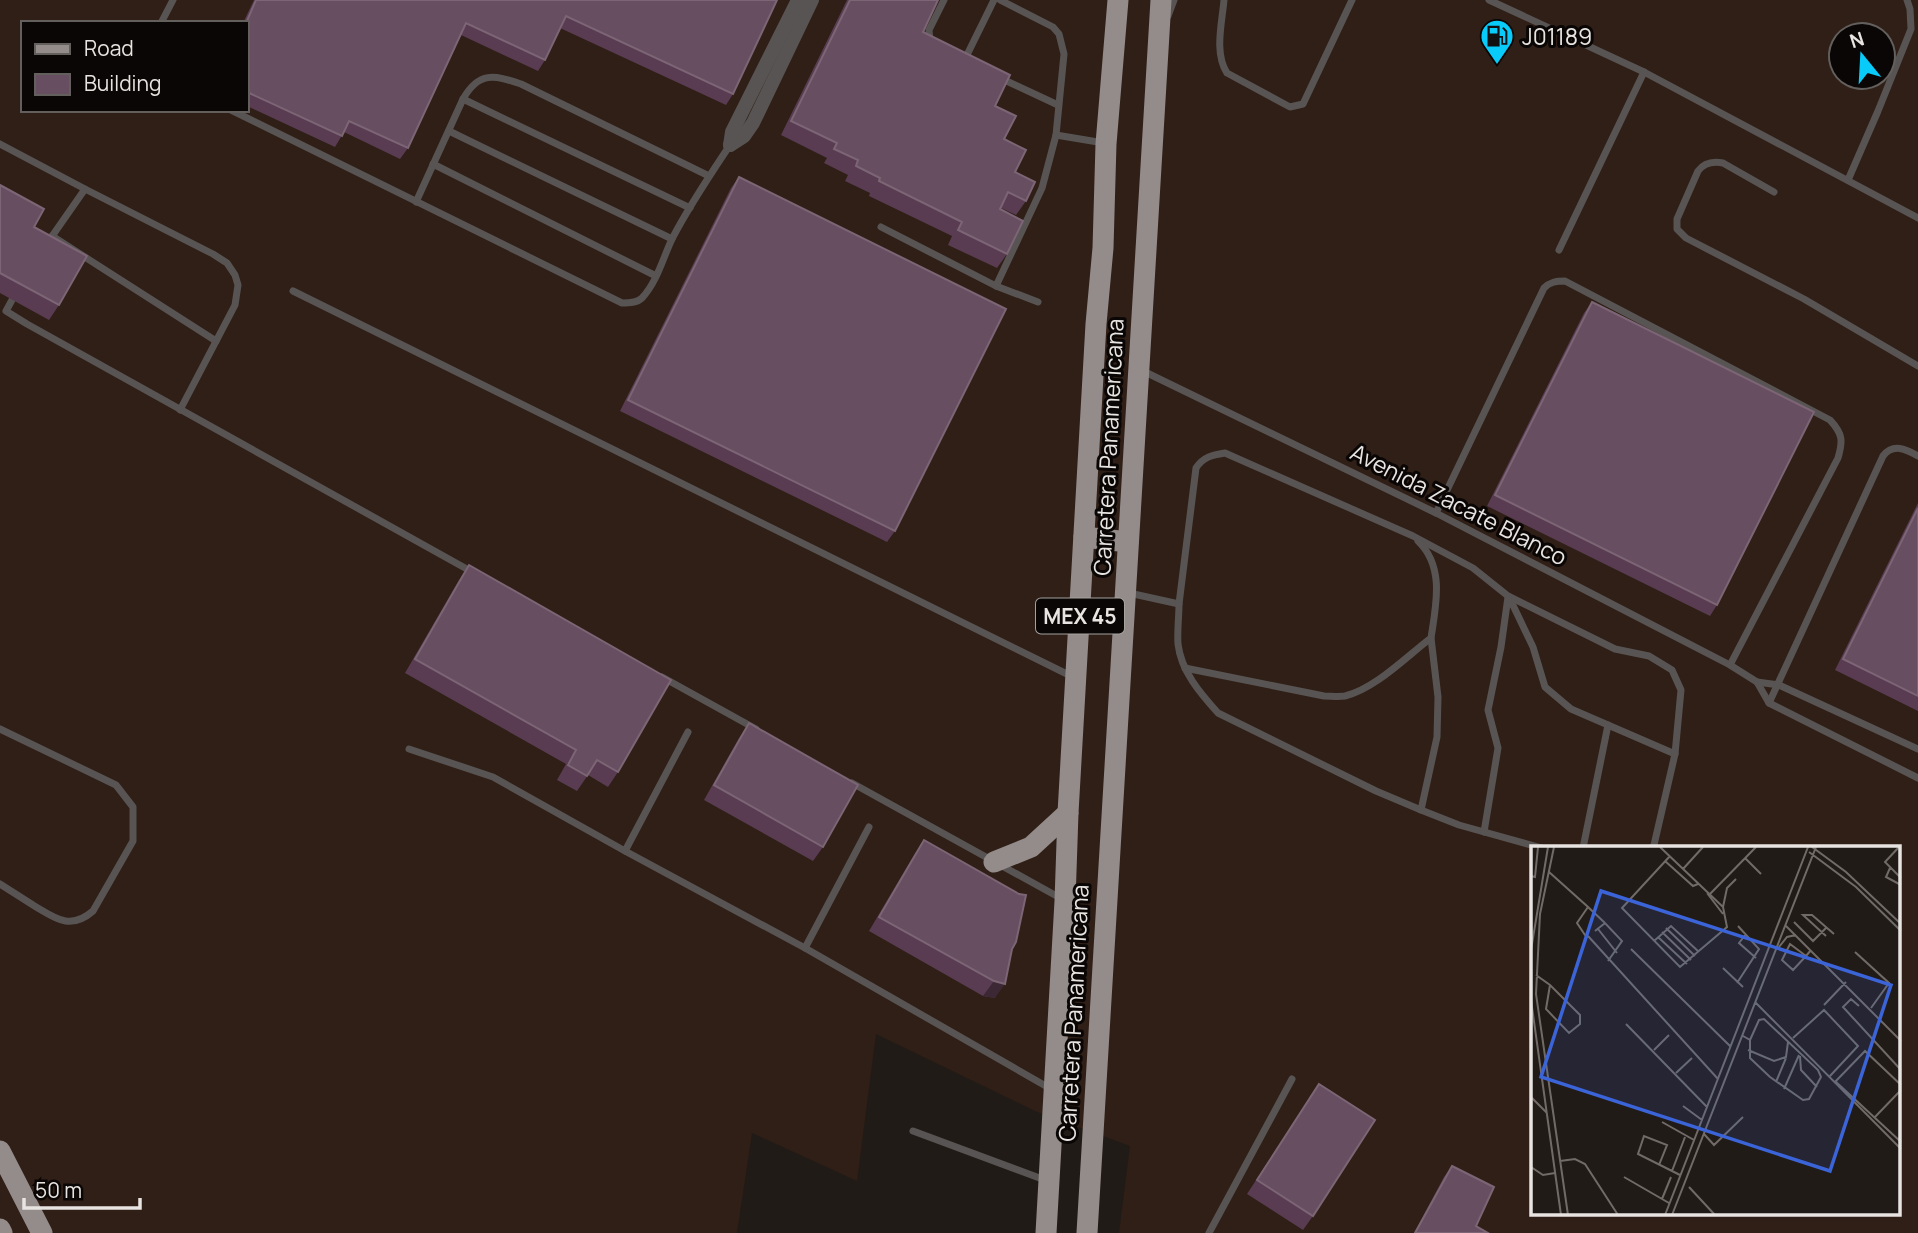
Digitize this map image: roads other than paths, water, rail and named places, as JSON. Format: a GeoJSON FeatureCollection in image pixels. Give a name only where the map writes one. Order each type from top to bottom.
{"type":"FeatureCollection","features":[{"type":"Feature","properties":{"kind":"main road","name":"Carretera Panamericana"},"geometry":{"type":"LineString","coordinates":[[1046,1233],[1096,324],[1103,248],[1106,144],[1118,0]]}},
{"type":"Feature","properties":{"kind":"main road","name":"Carretera Panamericana"},"geometry":{"type":"LineString","coordinates":[[1087,1233],[1161,0]]}},
{"type":"Feature","properties":{"kind":"main road"},"geometry":{"type":"LineString","coordinates":[[1084,537],[1128,542]]}},
{"type":"Feature","properties":{"kind":"main road"},"geometry":{"type":"LineString","coordinates":[[995,862],[1031,847],[1068,813]]}},
{"type":"Feature","properties":{"kind":"main road"},"geometry":{"type":"LineString","coordinates":[[0,1151],[41,1233]]}},
{"type":"Feature","properties":{"kind":"street"},"geometry":{"type":"LineString","coordinates":[[730,145],[732,132],[798,0]]}},
{"type":"Feature","properties":{"kind":"street"},"geometry":{"type":"LineString","coordinates":[[730,145],[744,136],[753,122],[812,0]]}},
{"type":"Feature","properties":{"kind":"lane"},"geometry":{"type":"LineString","coordinates":[[162,21],[173,0]]}},
{"type":"Feature","properties":{"kind":"lane"},"geometry":{"type":"LineString","coordinates":[[936,48],[928,37],[929,30],[944,0]]}},
{"type":"Feature","properties":{"kind":"lane"},"geometry":{"type":"LineString","coordinates":[[964,61],[994,0]]}},
{"type":"Feature","properties":{"kind":"lane"},"geometry":{"type":"LineString","coordinates":[[996,286],[1042,188],[1056,135],[1064,54],[1059,34],[1053,27],[1000,0]]}},
{"type":"Feature","properties":{"kind":"lane"},"geometry":{"type":"LineString","coordinates":[[1159,40],[1174,0]]}},
{"type":"Feature","properties":{"kind":"lane"},"geometry":{"type":"LineString","coordinates":[[1224,0],[1220,55],[1222,65],[1227,73],[1290,107],[1303,104],[1352,0]]}},
{"type":"Feature","properties":{"kind":"lane"},"geometry":{"type":"LineString","coordinates":[[1489,0],[1644,72],[1918,218]]}},
{"type":"Feature","properties":{"kind":"lane"},"geometry":{"type":"LineString","coordinates":[[1848,180],[1911,29],[1907,0]]}},
{"type":"Feature","properties":{"kind":"lane"},"geometry":{"type":"LineString","coordinates":[[954,57],[975,67]]}},
{"type":"Feature","properties":{"kind":"lane"},"geometry":{"type":"LineString","coordinates":[[987,72],[1058,105]]}},
{"type":"Feature","properties":{"kind":"lane"},"geometry":{"type":"LineString","coordinates":[[1559,250],[1644,72]]}},
{"type":"Feature","properties":{"kind":"lane"},"geometry":{"type":"LineString","coordinates":[[415,202],[463,99],[470,88],[487,77],[499,76],[521,84],[709,176]]}},
{"type":"Feature","properties":{"kind":"lane"},"geometry":{"type":"LineString","coordinates":[[463,99],[690,208]]}},
{"type":"Feature","properties":{"kind":"lane"},"geometry":{"type":"LineString","coordinates":[[235,112],[622,303],[641,300],[656,276],[672,239],[730,145]]}},
{"type":"Feature","properties":{"kind":"lane"},"geometry":{"type":"LineString","coordinates":[[449,131],[672,239]]}},
{"type":"Feature","properties":{"kind":"lane"},"geometry":{"type":"LineString","coordinates":[[1056,135],[1106,144]]}},
{"type":"Feature","properties":{"kind":"lane"},"geometry":{"type":"LineString","coordinates":[[0,144],[227,263],[238,285],[235,305],[180,410]]}},
{"type":"Feature","properties":{"kind":"lane"},"geometry":{"type":"LineString","coordinates":[[1774,192],[1723,163],[1706,164],[1701,166],[1677,219],[1677,229],[1686,238],[1804,299],[1918,366]]}},
{"type":"Feature","properties":{"kind":"lane"},"geometry":{"type":"LineString","coordinates":[[433,164],[656,276]]}},
{"type":"Feature","properties":{"kind":"lane"},"geometry":{"type":"LineString","coordinates":[[42,251],[85,189]]}},
{"type":"Feature","properties":{"kind":"lane"},"geometry":{"type":"LineString","coordinates":[[881,227],[996,286],[1038,302]]}},
{"type":"Feature","properties":{"kind":"lane"},"geometry":{"type":"LineString","coordinates":[[52,236],[216,341]]}},
{"type":"Feature","properties":{"kind":"lane"},"geometry":{"type":"LineString","coordinates":[[1436,513],[1544,288],[1555,281],[1565,281],[1830,421],[1839,429],[1841,448],[1838,458],[1730,665]]}},
{"type":"Feature","properties":{"kind":"lane"},"geometry":{"type":"LineString","coordinates":[[293,291],[1077,678]]}},
{"type":"Feature","properties":{"kind":"lane"},"geometry":{"type":"LineString","coordinates":[[12,300],[3,309],[484,578]]}},
{"type":"Feature","properties":{"kind":"lane","name":"Avenida Zacate Blanco"},"geometry":{"type":"LineString","coordinates":[[1139,369],[1436,513],[1730,665],[1757,682],[1779,685],[1918,749]]}},
{"type":"Feature","properties":{"kind":"lane"},"geometry":{"type":"LineString","coordinates":[[1918,456],[1895,448],[1883,456],[1769,703],[1918,778]]}},
{"type":"Feature","properties":{"kind":"lane"},"geometry":{"type":"LineString","coordinates":[[1535,846],[1459,825],[1376,791],[1218,713],[1201,694],[1185,668],[1178,645],[1180,604],[1196,468],[1200,461],[1210,455],[1225,453],[1413,536],[1473,568],[1508,596],[1615,649],[1649,656],[1672,670],[1681,691],[1675,754],[1653,846]]}},
{"type":"Feature","properties":{"kind":"lane"},"geometry":{"type":"LineString","coordinates":[[1413,536],[1425,548],[1434,567],[1438,591],[1431,638],[1438,697],[1437,737],[1421,810]]}},
{"type":"Feature","properties":{"kind":"lane"},"geometry":{"type":"LineString","coordinates":[[1125,593],[1180,604]]}},
{"type":"Feature","properties":{"kind":"lane"},"geometry":{"type":"LineString","coordinates":[[1508,596],[1534,647],[1545,687],[1571,709],[1675,754]]}},
{"type":"Feature","properties":{"kind":"lane"},"geometry":{"type":"LineString","coordinates":[[1484,832],[1498,748],[1489,710],[1508,596]]}},
{"type":"Feature","properties":{"kind":"lane"},"geometry":{"type":"LineString","coordinates":[[1185,668],[1324,696],[1342,697],[1370,686],[1431,638]]}},
{"type":"Feature","properties":{"kind":"lane"},"geometry":{"type":"LineString","coordinates":[[654,673],[764,734]]}},
{"type":"Feature","properties":{"kind":"lane","name":"Avenida Zacate Blanco"},"geometry":{"type":"LineString","coordinates":[[1757,682],[1769,703]]}},
{"type":"Feature","properties":{"kind":"lane"},"geometry":{"type":"LineString","coordinates":[[1583,846],[1608,725]]}},
{"type":"Feature","properties":{"kind":"lane"},"geometry":{"type":"LineString","coordinates":[[0,729],[116,785],[134,807],[133,841],[93,911],[84,918],[77,921],[58,920],[0,884]]}},
{"type":"Feature","properties":{"kind":"lane"},"geometry":{"type":"LineString","coordinates":[[625,851],[688,732]]}},
{"type":"Feature","properties":{"kind":"lane"},"geometry":{"type":"LineString","coordinates":[[409,749],[493,777],[805,948],[1055,1091]]}},
{"type":"Feature","properties":{"kind":"lane"},"geometry":{"type":"LineString","coordinates":[[849,781],[1065,901]]}},
{"type":"Feature","properties":{"kind":"lane"},"geometry":{"type":"LineString","coordinates":[[805,948],[869,827]]}},
{"type":"Feature","properties":{"kind":"lane"},"geometry":{"type":"LineString","coordinates":[[1209,1233],[1292,1079]]}},
{"type":"Feature","properties":{"kind":"lane"},"geometry":{"type":"LineString","coordinates":[[913,1131],[1049,1182]]}},
{"type":"Feature","properties":{"kind":"place","name":"J01189"},"geometry":{"type":"Point","coordinates":[1497,66]}}]}
